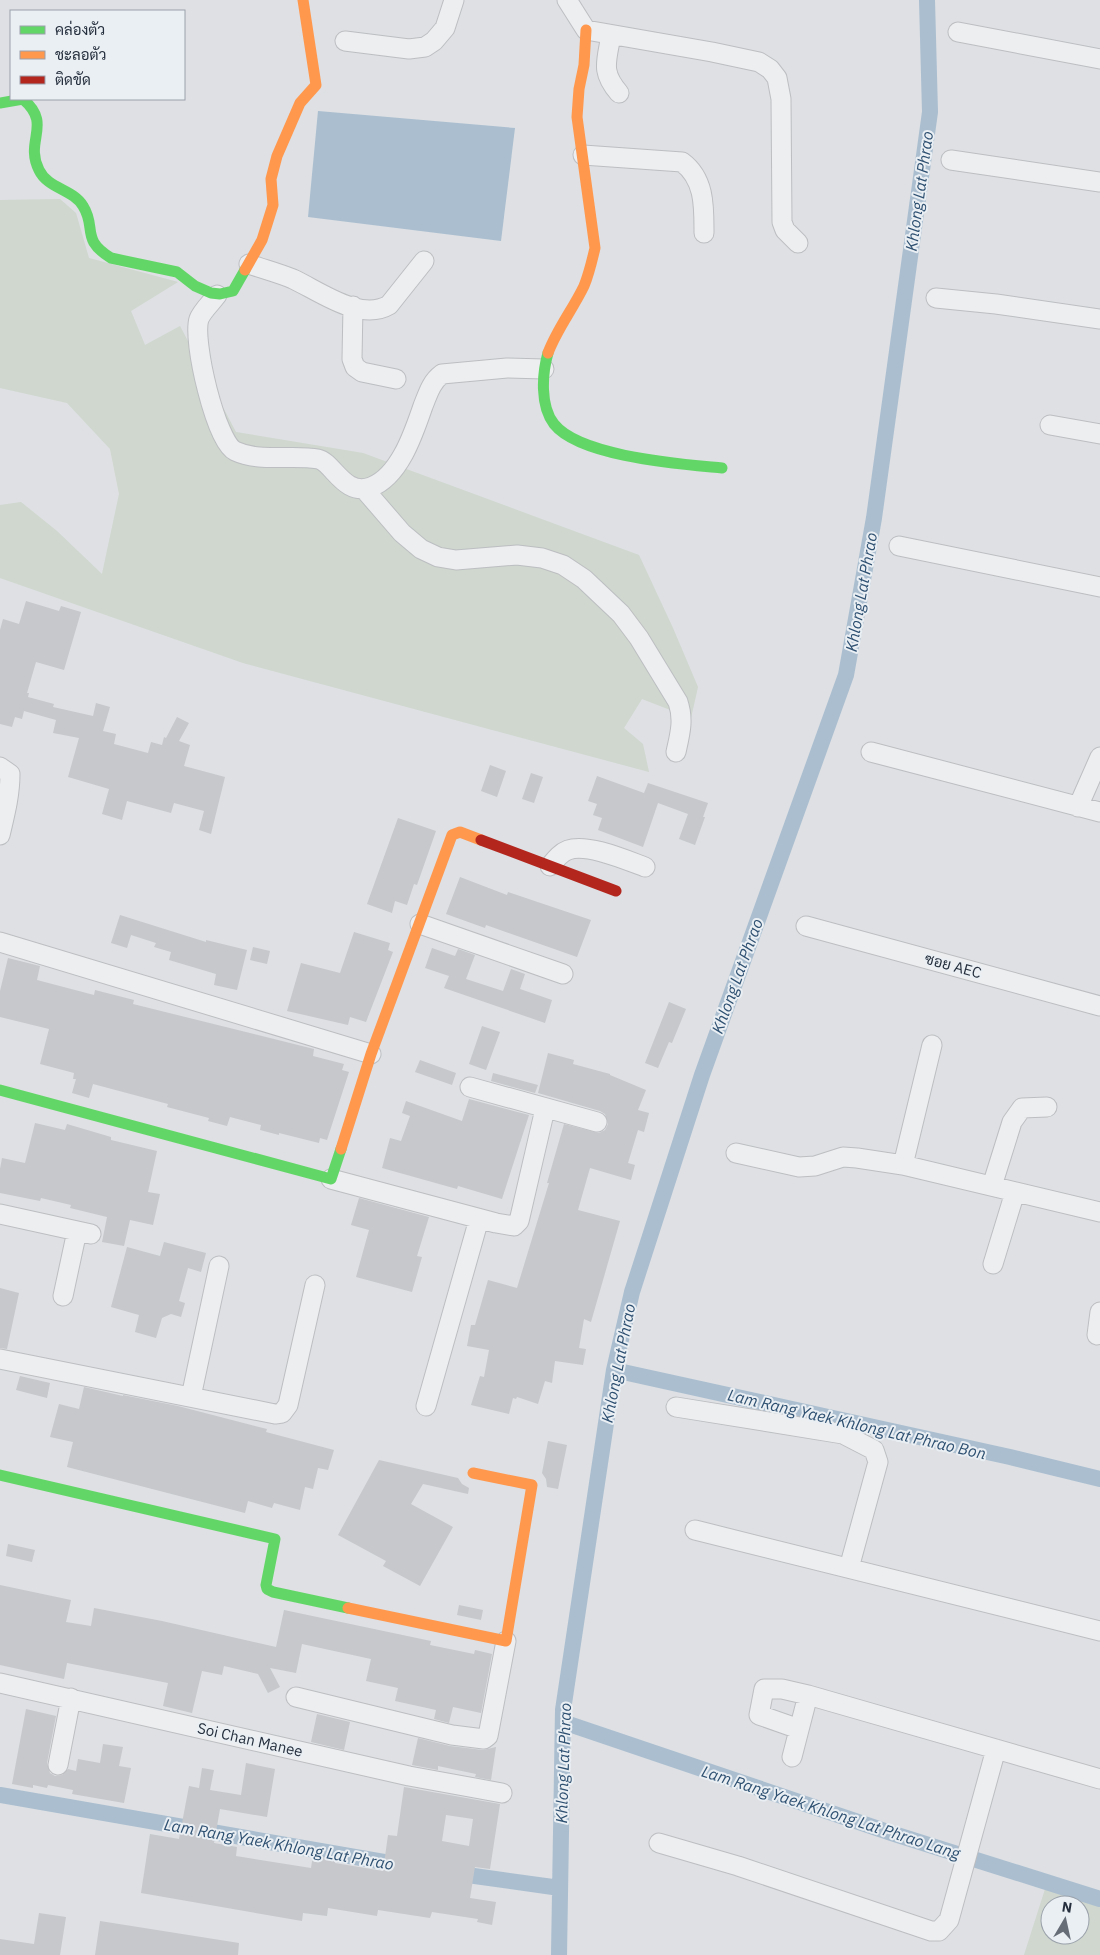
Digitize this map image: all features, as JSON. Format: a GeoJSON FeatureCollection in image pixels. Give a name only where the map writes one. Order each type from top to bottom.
{"type":"FeatureCollection","features":[{"type":"Feature","properties":{"kind":"street"},"geometry":{"type":"LineString","coordinates":[[25,100],[34,106],[39,125],[34,157],[40,174],[50,185],[74,197],[84,207],[91,242],[102,253],[111,258],[177,272],[184,279],[217,295],[233,291],[262,240],[274,205],[271,179],[277,156],[300,103],[316,85],[303,0]]}},
{"type":"Feature","properties":{"kind":"street"},"geometry":{"type":"LineString","coordinates":[[344,41],[409,49],[425,48],[445,28],[454,0]]}},
{"type":"Feature","properties":{"kind":"street"},"geometry":{"type":"LineString","coordinates":[[567,0],[586,30],[584,65],[579,89],[577,117],[595,248],[592,268],[583,290],[551,346],[544,369],[543,382],[547,411],[554,424],[565,434],[619,454],[657,461],[722,468]]}},
{"type":"Feature","properties":{"kind":"street"},"geometry":{"type":"LineString","coordinates":[[586,30],[712,52],[758,62],[770,69],[777,78],[781,99],[782,222],[785,230],[798,243]]}},
{"type":"Feature","properties":{"kind":"street"},"geometry":{"type":"LineString","coordinates":[[958,32],[1100,59]]}},
{"type":"Feature","properties":{"kind":"street"},"geometry":{"type":"LineString","coordinates":[[611,35],[606,66],[607,76],[619,93]]}},
{"type":"Feature","properties":{"kind":"street"},"geometry":{"type":"LineString","coordinates":[[0,104],[18,100]]}},
{"type":"Feature","properties":{"kind":"street"},"geometry":{"type":"LineString","coordinates":[[583,155],[682,162],[690,168],[702,192],[704,233]]}},
{"type":"Feature","properties":{"kind":"street"},"geometry":{"type":"LineString","coordinates":[[951,160],[1100,182]]}},
{"type":"Feature","properties":{"kind":"street"},"geometry":{"type":"LineString","coordinates":[[249,264],[292,279],[319,294],[373,311],[389,305],[424,260]]}},
{"type":"Feature","properties":{"kind":"street"},"geometry":{"type":"LineString","coordinates":[[217,295],[199,319],[199,345],[204,378],[218,427],[233,450],[249,456],[320,459],[343,481],[364,489],[373,486],[385,478],[400,461],[436,378],[442,374],[507,368],[544,369]]}},
{"type":"Feature","properties":{"kind":"street"},"geometry":{"type":"LineString","coordinates":[[936,298],[996,304],[1100,319]]}},
{"type":"Feature","properties":{"kind":"street"},"geometry":{"type":"LineString","coordinates":[[353,306],[352,359],[355,367],[362,372],[396,379]]}},
{"type":"Feature","properties":{"kind":"street"},"geometry":{"type":"LineString","coordinates":[[1050,425],[1100,434]]}},
{"type":"Feature","properties":{"kind":"street"},"geometry":{"type":"LineString","coordinates":[[364,489],[402,533],[421,549],[438,557],[456,560],[517,555],[542,558],[563,565],[584,580],[621,614],[639,638],[678,702],[682,713],[682,726],[676,752]]}},
{"type":"Feature","properties":{"kind":"street"},"geometry":{"type":"LineString","coordinates":[[899,546],[1100,587]]}},
{"type":"Feature","properties":{"kind":"street"},"geometry":{"type":"LineString","coordinates":[[871,752],[1100,812]]}},
{"type":"Feature","properties":{"kind":"street"},"geometry":{"type":"LineString","coordinates":[[1078,807],[1100,757]]}},
{"type":"Feature","properties":{"kind":"street"},"geometry":{"type":"LineString","coordinates":[[0,767],[10,774],[9,800],[0,835]]}},
{"type":"Feature","properties":{"kind":"street"},"geometry":{"type":"LineString","coordinates":[[331,1179],[371,1054],[420,924],[449,840],[455,832],[460,832],[616,891]]}},
{"type":"Feature","properties":{"kind":"street"},"geometry":{"type":"LineString","coordinates":[[550,866],[561,854],[578,848],[645,867]]}},
{"type":"Feature","properties":{"kind":"street"},"geometry":{"type":"LineString","coordinates":[[420,924],[563,974]]}},
{"type":"Feature","properties":{"kind":"street","name":"ซอย AEC"},"geometry":{"type":"LineString","coordinates":[[806,926],[1100,1006]]}},
{"type":"Feature","properties":{"kind":"street"},"geometry":{"type":"LineString","coordinates":[[0,942],[371,1054]]}},
{"type":"Feature","properties":{"kind":"street"},"geometry":{"type":"LineString","coordinates":[[903,1165],[932,1045]]}},
{"type":"Feature","properties":{"kind":"street"},"geometry":{"type":"LineString","coordinates":[[470,1087],[597,1122]]}},
{"type":"Feature","properties":{"kind":"street"},"geometry":{"type":"LineString","coordinates":[[0,1090],[508,1226],[514,1226],[519,1221],[545,1108]]}},
{"type":"Feature","properties":{"kind":"street"},"geometry":{"type":"LineString","coordinates":[[992,1186],[1012,1122],[1022,1108],[1048,1108]]}},
{"type":"Feature","properties":{"kind":"street"},"geometry":{"type":"LineString","coordinates":[[736,1153],[799,1167],[815,1166],[844,1158],[857,1158],[903,1165],[1100,1212]]}},
{"type":"Feature","properties":{"kind":"street"},"geometry":{"type":"LineString","coordinates":[[992,1264],[1015,1192]]}},
{"type":"Feature","properties":{"kind":"street"},"geometry":{"type":"LineString","coordinates":[[0,1214],[84,1232],[63,1296]]}},
{"type":"Feature","properties":{"kind":"street"},"geometry":{"type":"LineString","coordinates":[[426,1406],[479,1218]]}},
{"type":"Feature","properties":{"kind":"street"},"geometry":{"type":"LineString","coordinates":[[191,1397],[220,1266]]}},
{"type":"Feature","properties":{"kind":"street"},"geometry":{"type":"LineString","coordinates":[[0,1359],[275,1414],[285,1410],[288,1405],[315,1284]]}},
{"type":"Feature","properties":{"kind":"street"},"geometry":{"type":"LineString","coordinates":[[1097,1335],[1100,1312]]}},
{"type":"Feature","properties":{"kind":"street"},"geometry":{"type":"LineString","coordinates":[[676,1407],[843,1434],[874,1450],[878,1462],[849,1568]]}},
{"type":"Feature","properties":{"kind":"street"},"geometry":{"type":"LineString","coordinates":[[296,1697],[452,1735],[484,1739],[488,1736],[532,1485],[473,1473]]}},
{"type":"Feature","properties":{"kind":"street"},"geometry":{"type":"LineString","coordinates":[[0,1475],[275,1539],[266,1585],[267,1589],[273,1592],[506,1642]]}},
{"type":"Feature","properties":{"kind":"street"},"geometry":{"type":"LineString","coordinates":[[695,1530],[1100,1630]]}},
{"type":"Feature","properties":{"kind":"street","name":"Soi Chan Manee"},"geometry":{"type":"LineString","coordinates":[[0,1683],[409,1776],[502,1793]]}},
{"type":"Feature","properties":{"kind":"street"},"geometry":{"type":"LineString","coordinates":[[799,1729],[760,1717],[762,1691],[766,1688],[782,1689],[808,1695],[1100,1779]]}},
{"type":"Feature","properties":{"kind":"street"},"geometry":{"type":"LineString","coordinates":[[792,1757],[808,1695]]}},
{"type":"Feature","properties":{"kind":"street"},"geometry":{"type":"LineString","coordinates":[[58,1765],[70,1698]]}},
{"type":"Feature","properties":{"kind":"street"},"geometry":{"type":"LineString","coordinates":[[659,1843],[738,1866],[939,1931],[949,1920],[996,1749]]}},
{"type":"Feature","properties":{"kind":"shaded area"},"geometry":{"type":"Polygon","coordinates":[[[60,199],[76,213],[89,258],[178,282],[131,311],[145,345],[180,326],[236,432],[363,453],[639,555],[698,687],[691,718],[642,699],[624,728],[643,744],[649,772],[243,663],[0,578],[0,505],[21,502],[57,531],[102,574],[119,494],[110,449],[67,403],[0,388],[0,200],[60,199]]]}},
{"type":"Feature","properties":{"kind":"shaded area"},"geometry":{"type":"Polygon","coordinates":[[[1045,1889],[1064,1895],[1043,1895],[1045,1889]]]}},
{"type":"Feature","properties":{"kind":"shaded area"},"geometry":{"type":"Polygon","coordinates":[[[1090,1903],[1100,1906],[1100,1955],[1024,1955],[1040,1905],[1040,1945],[1090,1945],[1090,1903]]]}},
{"type":"Feature","properties":{"kind":"water"},"geometry":{"type":"Polygon","coordinates":[[[318,111],[515,128],[501,241],[308,217],[318,111]]]}},
{"type":"Feature","properties":{"kind":"building"},"geometry":{"type":"Polygon","coordinates":[[[26,601],[59,611],[61,606],[81,612],[64,670],[36,662],[27,693],[29,693],[28,697],[54,704],[53,707],[93,716],[96,703],[110,707],[103,731],[116,734],[114,744],[148,753],[151,742],[162,745],[164,737],[166,738],[177,717],[189,723],[179,741],[190,745],[184,766],[225,777],[211,834],[199,830],[204,811],[174,803],[171,813],[127,801],[122,820],[102,814],[109,789],[68,777],[79,738],[53,733],[56,720],[24,711],[22,719],[15,717],[12,727],[0,724],[0,630],[3,619],[19,624],[26,601]]]}},
{"type":"Feature","properties":{"kind":"building"},"geometry":{"type":"Polygon","coordinates":[[[490,765],[506,771],[497,797],[481,791],[490,765]]]}},
{"type":"Feature","properties":{"kind":"building"},"geometry":{"type":"Polygon","coordinates":[[[531,773],[543,777],[534,803],[522,799],[531,773]]]}},
{"type":"Feature","properties":{"kind":"building"},"geometry":{"type":"Polygon","coordinates":[[[597,776],[644,793],[648,783],[708,803],[695,845],[679,839],[688,814],[658,803],[643,847],[598,830],[602,818],[593,815],[597,804],[588,801],[597,776]]]}},
{"type":"Feature","properties":{"kind":"building"},"geometry":{"type":"Polygon","coordinates":[[[398,818],[436,831],[417,885],[414,884],[407,905],[395,901],[392,913],[367,904],[398,818]]]}},
{"type":"Feature","properties":{"kind":"building"},"geometry":{"type":"Polygon","coordinates":[[[460,877],[507,895],[508,892],[591,920],[577,957],[486,925],[485,928],[446,914],[460,877]]]}},
{"type":"Feature","properties":{"kind":"building"},"geometry":{"type":"Polygon","coordinates":[[[120,915],[206,942],[206,940],[247,950],[237,990],[214,985],[216,974],[169,960],[171,952],[154,947],[156,943],[131,935],[127,948],[111,943],[120,915]]]}},
{"type":"Feature","properties":{"kind":"building"},"geometry":{"type":"Polygon","coordinates":[[[354,932],[390,943],[388,950],[393,952],[366,1022],[350,1017],[348,1025],[287,1011],[301,963],[340,973],[354,932]]]}},
{"type":"Feature","properties":{"kind":"building"},"geometry":{"type":"Polygon","coordinates":[[[253,947],[270,951],[267,964],[250,960],[253,947]]]}},
{"type":"Feature","properties":{"kind":"building"},"geometry":{"type":"Polygon","coordinates":[[[432,948],[455,956],[458,949],[475,955],[466,979],[503,991],[511,969],[525,974],[520,989],[552,1000],[545,1023],[444,988],[449,976],[425,968],[432,948]]]}},
{"type":"Feature","properties":{"kind":"building"},"geometry":{"type":"Polygon","coordinates":[[[8,958],[40,966],[37,980],[94,995],[95,990],[134,1000],[133,1004],[314,1049],[313,1056],[344,1064],[342,1070],[349,1072],[327,1140],[320,1138],[319,1143],[279,1133],[279,1135],[260,1130],[261,1125],[230,1117],[227,1126],[208,1121],[209,1118],[167,1107],[168,1104],[93,1084],[89,1098],[72,1093],[76,1079],[73,1079],[74,1073],[40,1064],[49,1029],[0,1017],[0,991],[8,958]]]}},
{"type":"Feature","properties":{"kind":"building"},"geometry":{"type":"Polygon","coordinates":[[[669,1002],[686,1009],[672,1043],[669,1042],[658,1068],[645,1063],[669,1002]]]}},
{"type":"Feature","properties":{"kind":"building"},"geometry":{"type":"Polygon","coordinates":[[[482,1026],[500,1032],[486,1070],[469,1064],[482,1026]]]}},
{"type":"Feature","properties":{"kind":"building"},"geometry":{"type":"Polygon","coordinates":[[[548,1053],[574,1060],[573,1064],[610,1074],[646,1090],[638,1110],[649,1113],[644,1132],[638,1130],[628,1163],[635,1165],[631,1180],[590,1168],[578,1210],[620,1221],[591,1322],[584,1319],[579,1348],[586,1349],[583,1365],[555,1361],[552,1383],[545,1381],[538,1404],[517,1397],[516,1399],[513,1398],[509,1414],[471,1405],[480,1376],[484,1377],[489,1350],[467,1346],[471,1325],[475,1325],[488,1280],[517,1288],[549,1183],[547,1183],[564,1124],[599,1133],[605,1130],[608,1124],[605,1114],[600,1111],[538,1093],[548,1053]]]}},
{"type":"Feature","properties":{"kind":"building"},"geometry":{"type":"Polygon","coordinates":[[[420,1060],[456,1073],[452,1085],[415,1072],[420,1060]]]}},
{"type":"Feature","properties":{"kind":"building"},"geometry":{"type":"Polygon","coordinates":[[[493,1073],[538,1085],[535,1093],[491,1081],[493,1073]]]}},
{"type":"Feature","properties":{"kind":"building"},"geometry":{"type":"Polygon","coordinates":[[[469,1099],[529,1115],[502,1199],[458,1186],[457,1189],[382,1168],[390,1138],[401,1141],[410,1116],[402,1113],[406,1101],[462,1121],[469,1099]]]}},
{"type":"Feature","properties":{"kind":"building"},"geometry":{"type":"Polygon","coordinates":[[[35,1123],[65,1130],[67,1124],[111,1137],[111,1140],[157,1151],[148,1192],[160,1194],[153,1225],[130,1220],[124,1246],[102,1242],[107,1217],[70,1208],[71,1205],[41,1198],[40,1201],[0,1193],[2,1158],[25,1163],[35,1123]]]}},
{"type":"Feature","properties":{"kind":"building"},"geometry":{"type":"Polygon","coordinates":[[[359,1198],[429,1217],[417,1256],[422,1257],[412,1292],[356,1277],[369,1230],[351,1225],[359,1198]]]}},
{"type":"Feature","properties":{"kind":"building"},"geometry":{"type":"Polygon","coordinates":[[[164,1242],[206,1253],[201,1272],[188,1268],[179,1301],[185,1303],[181,1317],[171,1314],[162,1318],[156,1338],[135,1332],[139,1315],[111,1307],[127,1247],[160,1256],[164,1242]]]}},
{"type":"Feature","properties":{"kind":"building"},"geometry":{"type":"Polygon","coordinates":[[[0,1288],[19,1293],[7,1349],[0,1348],[0,1288]]]}},
{"type":"Feature","properties":{"kind":"building"},"geometry":{"type":"Polygon","coordinates":[[[20,1376],[50,1383],[47,1398],[16,1390],[20,1376]]]}},
{"type":"Feature","properties":{"kind":"building"},"geometry":{"type":"Polygon","coordinates":[[[84,1387],[178,1406],[267,1429],[266,1432],[334,1450],[328,1470],[318,1468],[313,1489],[305,1487],[300,1510],[274,1503],[272,1508],[248,1501],[245,1513],[67,1467],[73,1442],[50,1437],[59,1404],[79,1409],[84,1387]]]}},
{"type":"Feature","properties":{"kind":"building"},"geometry":{"type":"Polygon","coordinates":[[[548,1441],[567,1445],[558,1489],[547,1487],[546,1479],[542,1473],[548,1441]]]}},
{"type":"Feature","properties":{"kind":"building"},"geometry":{"type":"Polygon","coordinates":[[[379,1460],[458,1478],[462,1484],[469,1488],[468,1494],[423,1484],[411,1504],[453,1527],[420,1586],[383,1566],[386,1561],[338,1535],[379,1460]]]}},
{"type":"Feature","properties":{"kind":"building"},"geometry":{"type":"Polygon","coordinates":[[[8,1544],[35,1550],[32,1562],[6,1556],[8,1544]]]}},
{"type":"Feature","properties":{"kind":"building"},"geometry":{"type":"Polygon","coordinates":[[[0,1585],[71,1600],[66,1622],[91,1626],[94,1608],[162,1621],[276,1647],[284,1610],[431,1641],[430,1645],[474,1654],[475,1650],[492,1654],[481,1713],[453,1707],[449,1723],[434,1719],[436,1710],[395,1701],[398,1688],[366,1681],[371,1659],[302,1644],[296,1673],[270,1668],[280,1687],[268,1693],[258,1674],[224,1666],[222,1675],[202,1671],[192,1713],[163,1706],[168,1683],[67,1663],[64,1679],[0,1665],[0,1585]]]}},
{"type":"Feature","properties":{"kind":"building"},"geometry":{"type":"Polygon","coordinates":[[[459,1605],[483,1610],[481,1620],[457,1615],[459,1605]]]}},
{"type":"Feature","properties":{"kind":"building"},"geometry":{"type":"Polygon","coordinates":[[[26,1709],[56,1716],[47,1763],[50,1773],[55,1776],[62,1775],[68,1769],[76,1771],[78,1759],[100,1763],[103,1744],[123,1747],[119,1766],[131,1768],[124,1803],[72,1794],[73,1790],[48,1785],[47,1788],[33,1785],[33,1788],[12,1784],[26,1709]]]}},
{"type":"Feature","properties":{"kind":"building"},"geometry":{"type":"Polygon","coordinates":[[[317,1714],[350,1722],[344,1750],[311,1742],[317,1714]]]}},
{"type":"Feature","properties":{"kind":"building"},"geometry":{"type":"Polygon","coordinates":[[[418,1738],[450,1746],[483,1750],[496,1747],[491,1780],[475,1777],[476,1774],[438,1766],[438,1770],[412,1765],[418,1738]]]}},
{"type":"Feature","properties":{"kind":"building"},"geometry":{"type":"Polygon","coordinates":[[[246,1763],[275,1769],[267,1817],[220,1809],[214,1843],[237,1847],[236,1856],[311,1868],[313,1855],[336,1859],[335,1863],[383,1871],[388,1835],[397,1836],[404,1787],[500,1804],[490,1869],[475,1867],[470,1898],[496,1902],[492,1925],[477,1922],[478,1919],[432,1912],[430,1918],[378,1910],[377,1916],[328,1908],[327,1916],[303,1913],[302,1921],[141,1893],[150,1834],[179,1839],[189,1786],[199,1788],[202,1768],[214,1770],[210,1790],[241,1795],[246,1763]],[[446,1815],[442,1841],[469,1846],[473,1819],[446,1815]]]}},
{"type":"Feature","properties":{"kind":"building"},"geometry":{"type":"Polygon","coordinates":[[[39,1913],[66,1917],[60,1955],[0,1955],[0,1939],[34,1944],[39,1913]]]}},
{"type":"Feature","properties":{"kind":"building"},"geometry":{"type":"Polygon","coordinates":[[[100,1921],[239,1943],[238,1955],[95,1955],[100,1921]]]}},
{"type":"Feature","properties":{"kind":"waterway","name":"Khlong Lat Phrao"},"geometry":{"type":"LineString","coordinates":[[559,1955],[563,1710],[614,1370],[632,1292],[702,1075],[846,675],[874,518],[930,112],[927,0]]}},
{"type":"Feature","properties":{"kind":"waterway","name":"Lam Rang Yaek Khlong Lat Phrao Bon"},"geometry":{"type":"LineString","coordinates":[[614,1370],[1010,1457],[1100,1479]]}},
{"type":"Feature","properties":{"kind":"waterway","name":"Lam Rang Yaek Khlong Lat Phrao Lang"},"geometry":{"type":"LineString","coordinates":[[563,1722],[891,1833],[1100,1899]]}},
{"type":"Feature","properties":{"kind":"waterway","name":"Lam Rang Yaek Khlong Lat Phrao"},"geometry":{"type":"LineString","coordinates":[[0,1795],[407,1866]]}},
{"type":"Feature","properties":{"kind":"waterway","name":"Lam Rang Yaek Khlong Lat Phrao"},"geometry":{"type":"LineString","coordinates":[[453,1873],[560,1888]]}},
{"type":"Feature","properties":{"kind":"traffic: fast"},"geometry":{"type":"LineString","coordinates":[[0,103],[17,100]]}},
{"type":"Feature","properties":{"kind":"traffic: fast"},"geometry":{"type":"LineString","coordinates":[[24,100],[32,108],[36,117],[34,150],[39,170],[48,181],[79,200],[87,214],[92,239],[101,251],[111,258],[177,272],[195,286],[211,293],[220,294],[233,291],[245,270]]}},
{"type":"Feature","properties":{"kind":"traffic: fast"},"geometry":{"type":"LineString","coordinates":[[548,353],[544,370],[544,399],[546,408],[554,424],[567,435],[586,444],[633,457],[722,468]]}},
{"type":"Feature","properties":{"kind":"traffic: fast"},"geometry":{"type":"LineString","coordinates":[[0,1090],[331,1179],[341,1149]]}},
{"type":"Feature","properties":{"kind":"traffic: fast"},"geometry":{"type":"LineString","coordinates":[[0,1475],[275,1539],[266,1585],[267,1589],[273,1592],[348,1608]]}},
{"type":"Feature","properties":{"kind":"traffic: slow"},"geometry":{"type":"LineString","coordinates":[[245,270],[262,240],[273,205],[271,179],[277,156],[300,103],[316,85],[303,0]]}},
{"type":"Feature","properties":{"kind":"traffic: slow"},"geometry":{"type":"LineString","coordinates":[[548,353],[584,286],[595,248],[577,117],[579,89],[584,65],[586,30]]}},
{"type":"Feature","properties":{"kind":"traffic: slow"},"geometry":{"type":"LineString","coordinates":[[341,1149],[371,1054],[452,835],[460,832],[481,840]]}},
{"type":"Feature","properties":{"kind":"traffic: slow"},"geometry":{"type":"LineString","coordinates":[[348,1608],[506,1641],[532,1485],[473,1473]]}},
{"type":"Feature","properties":{"kind":"traffic: jam"},"geometry":{"type":"LineString","coordinates":[[481,840],[616,891]]}}]}
